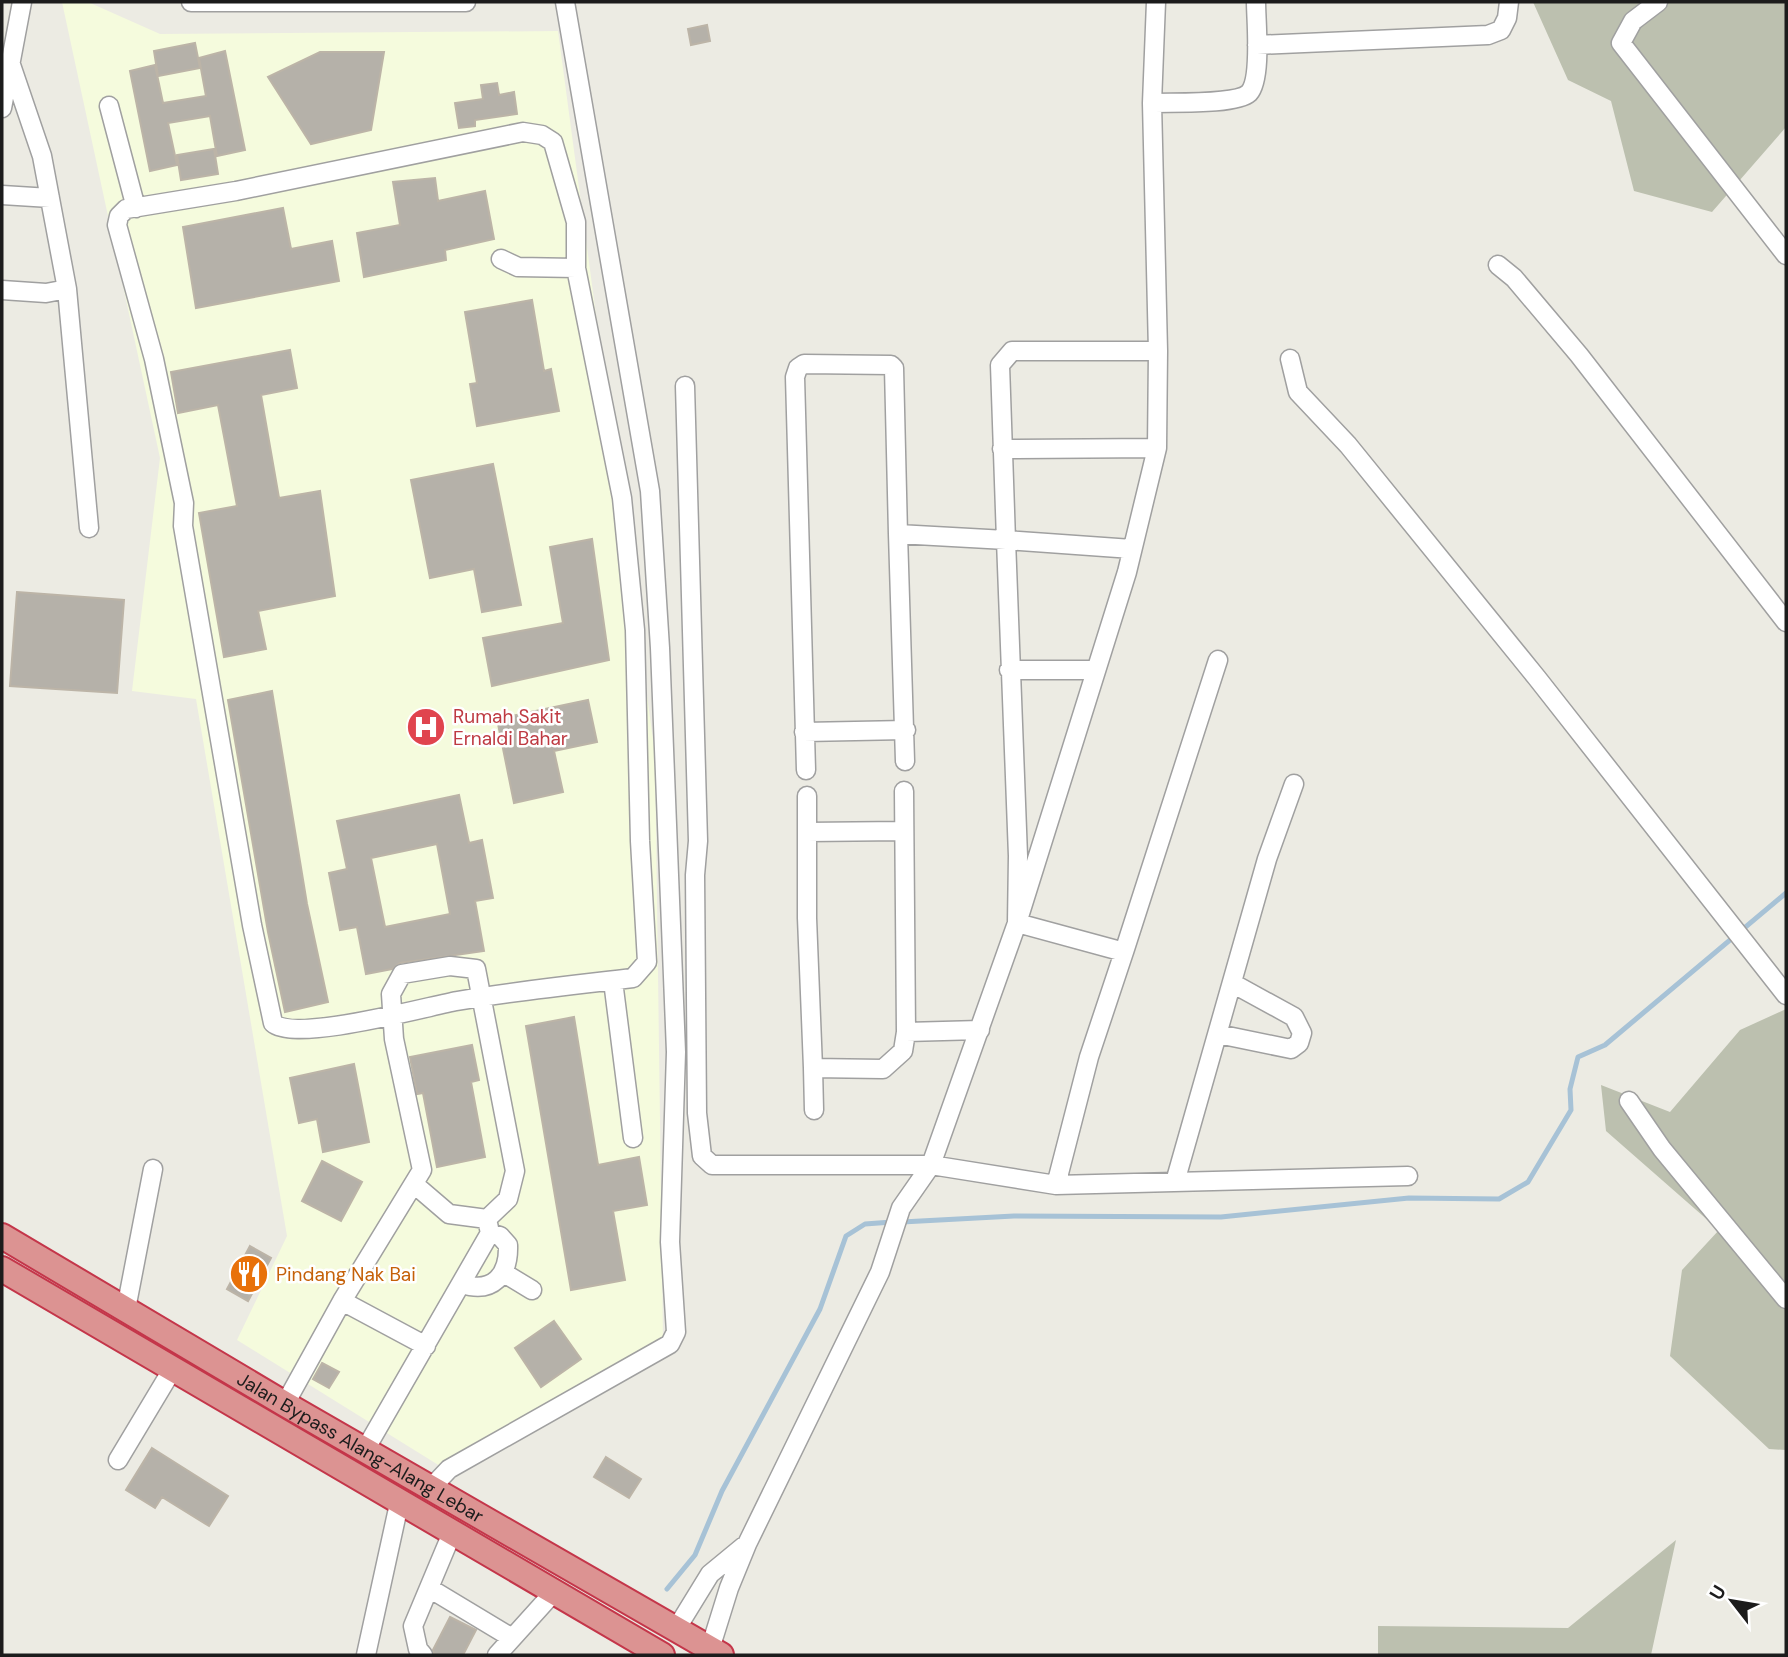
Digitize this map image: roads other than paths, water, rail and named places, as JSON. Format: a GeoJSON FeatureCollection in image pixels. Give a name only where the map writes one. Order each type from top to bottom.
{"type":"FeatureCollection","features":[{"type":"Feature","properties":{"kind":"highway","name":"Jalan Bypass Alang-Alang Lebar"},"geometry":{"type":"LineString","coordinates":[[2,1236],[285,1405],[716,1652]]}},
{"type":"Feature","properties":{"kind":"highway","name":"Jalan Bypass Alang-Alang Lebar"},"geometry":{"type":"LineString","coordinates":[[2,1269],[399,1504],[656,1652]]}},
{"type":"Feature","properties":{"kind":"street"},"geometry":{"type":"LineString","coordinates":[[2,108],[22,2]]}},
{"type":"Feature","properties":{"kind":"street"},"geometry":{"type":"LineString","coordinates":[[191,2],[466,2]]}},
{"type":"Feature","properties":{"kind":"street"},"geometry":{"type":"LineString","coordinates":[[431,1488],[449,1469],[670,1344],[677,1332],[670,1242],[676,1052],[660,648],[650,491],[565,2]]}},
{"type":"Feature","properties":{"kind":"street"},"geometry":{"type":"LineString","coordinates":[[716,1652],[729,1588],[747,1544],[880,1272],[901,1208],[931,1166],[957,1085],[980,1030],[1017,923],[1132,549],[1157,449],[1158,351],[1152,103],[1156,2]]}},
{"type":"Feature","properties":{"kind":"street"},"geometry":{"type":"LineString","coordinates":[[1152,103],[1233,99],[1247,94],[1255,82],[1256,2]]}},
{"type":"Feature","properties":{"kind":"street"},"geometry":{"type":"LineString","coordinates":[[1257,45],[1488,35],[1502,30],[1509,2]]}},
{"type":"Feature","properties":{"kind":"street"},"geometry":{"type":"LineString","coordinates":[[1658,2],[1633,21],[1621,43],[1786,255]]}},
{"type":"Feature","properties":{"kind":"street"},"geometry":{"type":"LineString","coordinates":[[10,62],[42,156],[66,289],[89,528]]}},
{"type":"Feature","properties":{"kind":"street"},"geometry":{"type":"LineString","coordinates":[[109,106],[136,208]]}},
{"type":"Feature","properties":{"kind":"street"},"geometry":{"type":"LineString","coordinates":[[523,132],[554,142],[576,222],[576,268],[622,498],[635,630],[640,841],[647,962],[633,978],[457,1001],[394,1017],[286,1030],[273,1023],[252,925],[183,526],[184,503],[154,359],[117,225],[119,216],[126,209],[236,191],[523,132]]}},
{"type":"Feature","properties":{"kind":"street"},"geometry":{"type":"LineString","coordinates":[[2,195],[50,198]]}},
{"type":"Feature","properties":{"kind":"street"},"geometry":{"type":"LineString","coordinates":[[501,259],[518,267],[576,268]]}},
{"type":"Feature","properties":{"kind":"street"},"geometry":{"type":"LineString","coordinates":[[1498,265],[1514,278],[1579,355],[1786,622]]}},
{"type":"Feature","properties":{"kind":"street"},"geometry":{"type":"LineString","coordinates":[[2,290],[46,293],[66,289]]}},
{"type":"Feature","properties":{"kind":"street"},"geometry":{"type":"LineString","coordinates":[[1017,923],[1018,856],[1009,670],[1000,365],[1012,351],[1158,351]]}},
{"type":"Feature","properties":{"kind":"street"},"geometry":{"type":"LineString","coordinates":[[1290,359],[1298,392],[1348,445],[1537,678],[1786,995]]}},
{"type":"Feature","properties":{"kind":"street"},"geometry":{"type":"LineString","coordinates":[[806,770],[795,377],[798,369],[804,365],[891,365],[894,368],[905,761]]}},
{"type":"Feature","properties":{"kind":"street"},"geometry":{"type":"LineString","coordinates":[[685,386],[698,841],[695,875],[697,1112],[702,1156],[712,1165],[931,1166],[1056,1185],[1408,1176]]}},
{"type":"Feature","properties":{"kind":"street"},"geometry":{"type":"LineString","coordinates":[[1002,449],[1157,449]]}},
{"type":"Feature","properties":{"kind":"street"},"geometry":{"type":"LineString","coordinates":[[898,534],[1132,549]]}},
{"type":"Feature","properties":{"kind":"street"},"geometry":{"type":"LineString","coordinates":[[1056,1185],[1089,1057],[1218,660]]}},
{"type":"Feature","properties":{"kind":"street"},"geometry":{"type":"LineString","coordinates":[[1009,670],[1095,670]]}},
{"type":"Feature","properties":{"kind":"street"},"geometry":{"type":"LineString","coordinates":[[804,732],[906,730]]}},
{"type":"Feature","properties":{"kind":"street"},"geometry":{"type":"LineString","coordinates":[[1175,1182],[1267,859],[1294,784]]}},
{"type":"Feature","properties":{"kind":"street"},"geometry":{"type":"LineString","coordinates":[[813,1068],[883,1069],[903,1051],[906,1032],[902,831],[904,791]]}},
{"type":"Feature","properties":{"kind":"street"},"geometry":{"type":"LineString","coordinates":[[807,796],[814,1110]]}},
{"type":"Feature","properties":{"kind":"street"},"geometry":{"type":"LineString","coordinates":[[807,832],[902,831]]}},
{"type":"Feature","properties":{"kind":"street"},"geometry":{"type":"LineString","coordinates":[[1017,923],[1124,952]]}},
{"type":"Feature","properties":{"kind":"street"},"geometry":{"type":"LineString","coordinates":[[285,1405],[342,1301],[422,1170],[394,1039],[391,994],[402,974],[450,966],[476,969],[500,1082],[515,1171],[508,1199],[489,1226],[462,1284],[365,1450]]}},
{"type":"Feature","properties":{"kind":"street"},"geometry":{"type":"LineString","coordinates":[[613,981],[633,1138]]}},
{"type":"Feature","properties":{"kind":"street"},"geometry":{"type":"LineString","coordinates":[[1217,1034],[1291,1049],[1299,1043],[1301,1026],[1294,1017],[1232,983]]}},
{"type":"Feature","properties":{"kind":"street"},"geometry":{"type":"LineString","coordinates":[[906,1032],[980,1030]]}},
{"type":"Feature","properties":{"kind":"street"},"geometry":{"type":"LineString","coordinates":[[1629,1101],[1662,1149],[1786,1299]]}},
{"type":"Feature","properties":{"kind":"street"},"geometry":{"type":"LineString","coordinates":[[126,1309],[153,1169]]}},
{"type":"Feature","properties":{"kind":"street"},"geometry":{"type":"LineString","coordinates":[[414,1184],[449,1214],[489,1226],[508,1245],[503,1273],[494,1283],[477,1289],[462,1284]]}},
{"type":"Feature","properties":{"kind":"street"},"geometry":{"type":"LineString","coordinates":[[503,1273],[533,1290]]}},
{"type":"Feature","properties":{"kind":"street"},"geometry":{"type":"LineString","coordinates":[[342,1301],[426,1346]]}},
{"type":"Feature","properties":{"kind":"street"},"geometry":{"type":"LineString","coordinates":[[118,1460],[172,1370]]}},
{"type":"Feature","properties":{"kind":"street"},"geometry":{"type":"LineString","coordinates":[[366,1655],[399,1504]]}},
{"type":"Feature","properties":{"kind":"street"},"geometry":{"type":"LineString","coordinates":[[423,1655],[418,1649],[413,1626],[452,1534]]}},
{"type":"Feature","properties":{"kind":"street"},"geometry":{"type":"LineString","coordinates":[[669,1627],[710,1574],[747,1544]]}},
{"type":"Feature","properties":{"kind":"street"},"geometry":{"type":"LineString","coordinates":[[429,1588],[512,1638]]}},
{"type":"Feature","properties":{"kind":"street"},"geometry":{"type":"LineString","coordinates":[[497,1655],[553,1593]]}},
{"type":"Feature","properties":{"kind":"waterway"},"geometry":{"type":"LineString","coordinates":[[902,1222],[1014,1216],[1221,1217],[1409,1198],[1499,1199],[1528,1182],[1571,1110],[1570,1089],[1578,1057],[1605,1045],[1786,893]]}},
{"type":"Feature","properties":{"kind":"waterway"},"geometry":{"type":"LineString","coordinates":[[667,1589],[695,1555],[722,1491],[820,1309],[846,1236],[865,1224],[892,1222]]}},
{"type":"Feature","properties":{"kind":"place","name":"Rumah Sakit Ernaldi Bahar"},"geometry":{"type":"Point","coordinates":[426,727]}},
{"type":"Feature","properties":{"kind":"place","name":"Pindang Nak Bai"},"geometry":{"type":"Point","coordinates":[249,1274]}}]}
